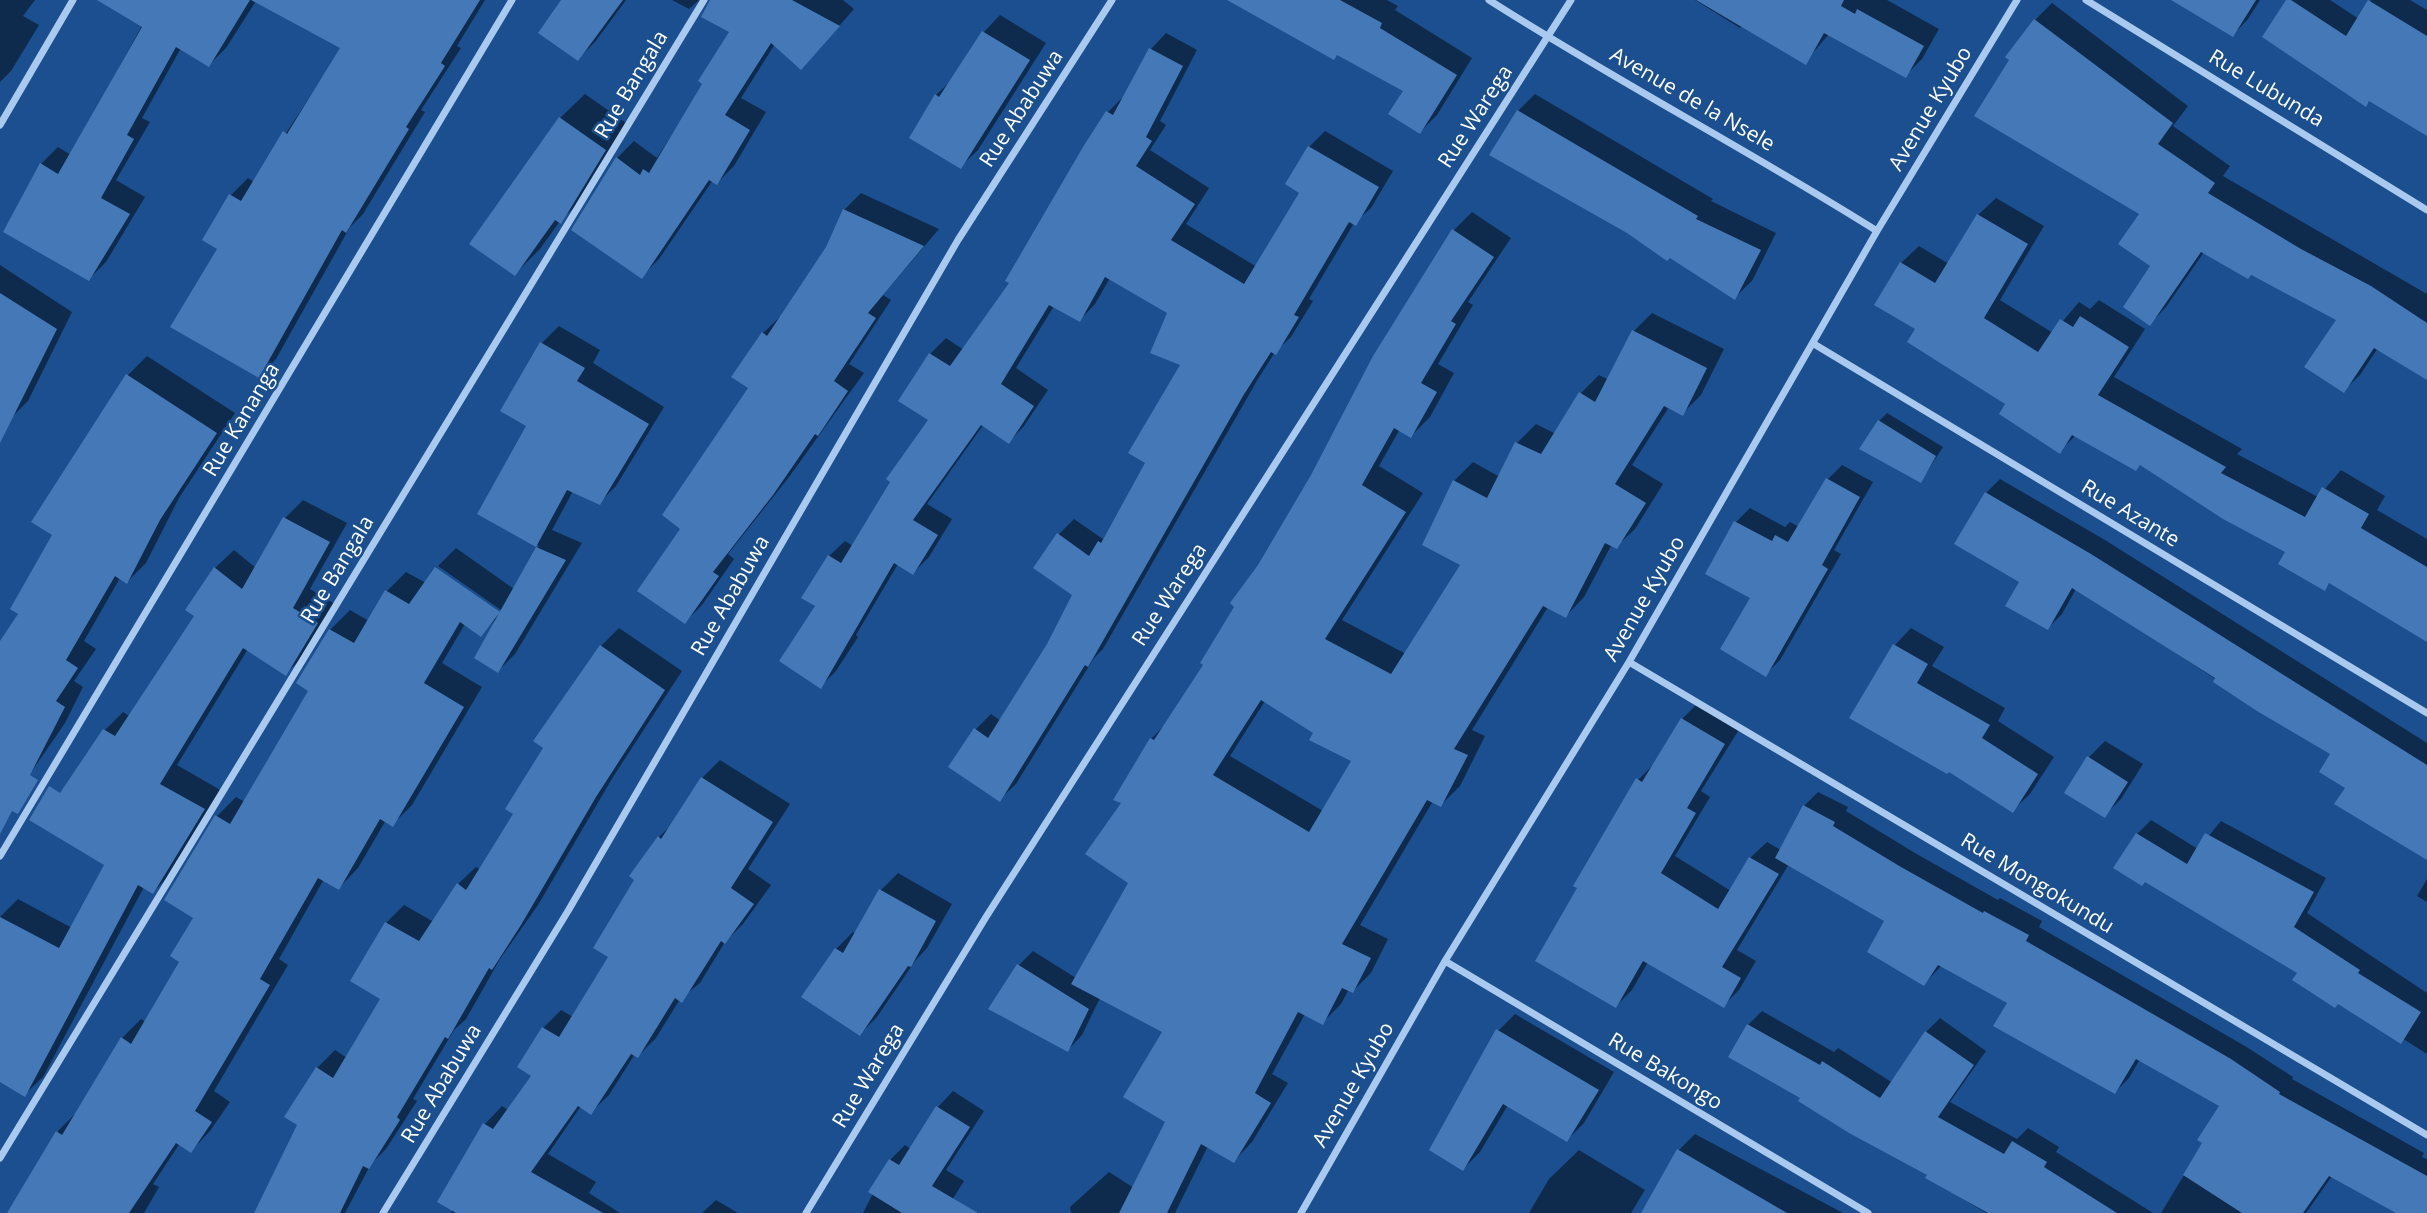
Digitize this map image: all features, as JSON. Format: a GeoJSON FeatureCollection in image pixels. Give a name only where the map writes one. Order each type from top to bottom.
{"type":"FeatureCollection","features":[{"type":"Feature","properties":{"kind":"street"},"geometry":{"type":"LineString","coordinates":[[0,125],[74,0]]}},
{"type":"Feature","properties":{"kind":"street","name":"Rue Kananga"},"geometry":{"type":"LineString","coordinates":[[0,856],[512,0]]}},
{"type":"Feature","properties":{"kind":"street","name":"Rue Bangala"},"geometry":{"type":"LineString","coordinates":[[0,1158],[704,0]]}},
{"type":"Feature","properties":{"kind":"street","name":"Rue Ababuwa"},"geometry":{"type":"LineString","coordinates":[[383,1213],[568,911],[958,240],[1112,0]]}},
{"type":"Feature","properties":{"kind":"street","name":"Avenue de la Nsele"},"geometry":{"type":"LineString","coordinates":[[1489,0],[1548,37],[1775,167],[1877,232]]}},
{"type":"Feature","properties":{"kind":"street","name":"Rue Warega"},"geometry":{"type":"LineString","coordinates":[[806,1213],[986,917],[1570,0]]}},
{"type":"Feature","properties":{"kind":"street","name":"Avenue Kyubo"},"geometry":{"type":"LineString","coordinates":[[1301,1213],[1445,961],[1629,662],[1877,232],[2017,0]]}},
{"type":"Feature","properties":{"kind":"street","name":"Rue Lubunda"},"geometry":{"type":"LineString","coordinates":[[2086,0],[2427,210]]}},
{"type":"Feature","properties":{"kind":"street","name":"Rue Azante"},"geometry":{"type":"LineString","coordinates":[[1814,344],[2427,713]]}},
{"type":"Feature","properties":{"kind":"street","name":"Rue Mongokundu"},"geometry":{"type":"LineString","coordinates":[[1629,662],[2427,1135]]}},
{"type":"Feature","properties":{"kind":"street","name":"Rue Bakongo"},"geometry":{"type":"LineString","coordinates":[[1445,961],[1868,1213]]}},
{"type":"Feature","properties":{"kind":"building"},"geometry":{"type":"Polygon","coordinates":[[[97,0],[250,0],[209,67],[176,47],[127,135],[134,139],[101,198],[130,214],[89,281],[3,232],[40,163],[58,174],[142,27],[97,0]]]}},
{"type":"Feature","properties":{"kind":"building"},"geometry":{"type":"Polygon","coordinates":[[[251,0],[480,0],[441,63],[445,66],[406,127],[409,129],[346,233],[342,230],[259,378],[170,327],[217,249],[202,240],[229,194],[241,201],[283,131],[287,134],[340,48],[251,0]]]}},
{"type":"Feature","properties":{"kind":"building"},"geometry":{"type":"Polygon","coordinates":[[[561,0],[623,0],[578,61],[538,33],[561,0]]]}},
{"type":"Feature","properties":{"kind":"building"},"geometry":{"type":"Polygon","coordinates":[[[710,0],[792,0],[840,26],[801,70],[771,43],[725,115],[750,130],[717,185],[709,180],[642,279],[571,230],[616,157],[640,175],[643,169],[649,173],[702,84],[698,81],[729,32],[701,17],[710,0]]]}},
{"type":"Feature","properties":{"kind":"building"},"geometry":{"type":"Polygon","coordinates":[[[1227,0],[1340,0],[1382,23],[1380,28],[1457,75],[1420,134],[1388,114],[1403,91],[1337,55],[1334,60],[1227,0]]]}},
{"type":"Feature","properties":{"kind":"building"},"geometry":{"type":"Polygon","coordinates":[[[1696,0],[1844,0],[1841,6],[1855,14],[1857,9],[1924,46],[1906,78],[1824,33],[1806,65],[1696,0]]]}},
{"type":"Feature","properties":{"kind":"building"},"geometry":{"type":"Polygon","coordinates":[[[2171,0],[2256,0],[2233,37],[2171,0]]]}},
{"type":"Feature","properties":{"kind":"building"},"geometry":{"type":"Polygon","coordinates":[[[2286,0],[2291,0],[2346,36],[2368,0],[2427,36],[2427,136],[2369,101],[2366,107],[2262,37],[2286,0]]]}},
{"type":"Feature","properties":{"kind":"building"},"geometry":{"type":"Polygon","coordinates":[[[2034,19],[2173,123],[2158,144],[2215,183],[2208,193],[2301,249],[2371,286],[2427,323],[2427,380],[2374,348],[2344,393],[2304,367],[2336,320],[2251,275],[2248,279],[2201,252],[2150,326],[2123,307],[2150,266],[2118,244],[2139,214],[1974,116],[2009,60],[2005,57],[2034,19]]]}},
{"type":"Feature","properties":{"kind":"building"},"geometry":{"type":"Polygon","coordinates":[[[982,31],[1030,60],[961,169],[909,138],[935,94],[939,97],[982,31]]]}},
{"type":"Feature","properties":{"kind":"building"},"geometry":{"type":"Polygon","coordinates":[[[1149,48],[1183,66],[1146,137],[1152,141],[1136,166],[1195,204],[1171,240],[1244,284],[1299,193],[1285,184],[1308,146],[1379,187],[1356,226],[1349,222],[1294,315],[1299,317],[1276,355],[1271,352],[1243,396],[1088,667],[1085,665],[1000,802],[948,767],[974,728],[988,738],[1047,644],[1072,595],[1033,568],[1057,533],[1089,556],[1098,541],[1101,543],[1145,463],[1128,453],[1180,365],[1150,353],[1167,313],[1105,277],[1080,322],[1049,305],[1001,384],[1034,406],[1009,444],[981,425],[913,520],[938,535],[913,575],[894,563],[821,689],[779,661],[815,606],[801,598],[828,555],[841,563],[890,482],[886,479],[928,420],[898,401],[929,353],[950,366],[1009,283],[1005,281],[1083,147],[1106,111],[1113,115],[1149,48]]]}},
{"type":"Feature","properties":{"kind":"building"},"geometry":{"type":"Polygon","coordinates":[[[1517,110],[1698,216],[1696,219],[1761,250],[1735,300],[1670,258],[1667,261],[1627,233],[1489,155],[1517,110]]]}},
{"type":"Feature","properties":{"kind":"building"},"geometry":{"type":"Polygon","coordinates":[[[559,117],[606,150],[561,224],[555,220],[515,276],[469,244],[559,117]]]}},
{"type":"Feature","properties":{"kind":"building"},"geometry":{"type":"Polygon","coordinates":[[[843,209],[924,246],[868,313],[876,318],[834,381],[848,391],[818,436],[815,434],[773,495],[713,572],[719,576],[685,624],[637,591],[680,529],[662,515],[748,388],[731,377],[762,332],[767,336],[826,247],[843,209]]]}},
{"type":"Feature","properties":{"kind":"building"},"geometry":{"type":"Polygon","coordinates":[[[1977,214],[2028,244],[1984,318],[2038,352],[2060,319],[2073,327],[2080,316],[2129,347],[2098,395],[2226,467],[2221,473],[2305,517],[2322,487],[2369,514],[2361,528],[2427,567],[2427,642],[2329,583],[2325,591],[2278,564],[2285,552],[2223,519],[2140,465],[2136,471],[2072,435],[2060,454],[1999,414],[2005,404],[1907,342],[1915,329],[1874,305],[1900,262],[1935,283],[1977,214]]]}},
{"type":"Feature","properties":{"kind":"building"},"geometry":{"type":"Polygon","coordinates":[[[1452,229],[1494,257],[1451,321],[1456,324],[1421,383],[1437,392],[1411,438],[1394,428],[1362,485],[1406,512],[1325,639],[1391,674],[1460,565],[1422,545],[1453,480],[1487,498],[1515,442],[1541,454],[1579,392],[1595,402],[1632,330],[1707,368],[1683,416],[1664,406],[1615,484],[1646,503],[1617,549],[1605,543],[1566,618],[1543,606],[1454,749],[1468,755],[1441,807],[1427,800],[1342,944],[1371,958],[1353,993],[1342,988],[1323,1025],[1298,1012],[1255,1093],[1271,1103],[1234,1163],[1201,1144],[1167,1213],[1119,1213],[1165,1122],[1123,1097],[1162,1032],[1071,984],[1128,883],[1085,854],[1121,803],[1113,800],[1150,738],[1154,740],[1203,665],[1200,663],[1234,607],[1230,603],[1258,565],[1311,475],[1373,356],[1452,229]],[[1261,700],[1213,775],[1309,832],[1351,761],[1309,740],[1313,733],[1261,700]]]}},
{"type":"Feature","properties":{"kind":"building"},"geometry":{"type":"Polygon","coordinates":[[[0,293],[57,329],[0,443],[0,293]]]}},
{"type":"Feature","properties":{"kind":"building"},"geometry":{"type":"Polygon","coordinates":[[[540,342],[585,368],[577,381],[649,424],[600,505],[567,490],[536,547],[477,514],[526,426],[500,411],[540,342]]]}},
{"type":"Feature","properties":{"kind":"building"},"geometry":{"type":"Polygon","coordinates":[[[126,374],[217,433],[160,520],[127,584],[115,576],[66,660],[78,668],[56,701],[65,707],[30,775],[38,780],[18,814],[12,811],[0,834],[0,641],[18,614],[10,609],[52,535],[31,522],[126,374]]]}},
{"type":"Feature","properties":{"kind":"building"},"geometry":{"type":"Polygon","coordinates":[[[1878,420],[1936,456],[1921,483],[1859,449],[1878,420]]]}},
{"type":"Feature","properties":{"kind":"building"},"geometry":{"type":"Polygon","coordinates":[[[1826,478],[1860,497],[1822,565],[1828,569],[1766,677],[1720,649],[1750,598],[1705,574],[1734,521],[1772,541],[1775,535],[1788,542],[1826,478]]]}},
{"type":"Feature","properties":{"kind":"building"},"geometry":{"type":"Polygon","coordinates":[[[1985,492],[2091,554],[2427,765],[2427,860],[2334,804],[2345,788],[2319,772],[2330,754],[2257,711],[2213,682],[2215,678],[2072,588],[2048,630],[2005,606],[2019,582],[1954,544],[1985,492]]]}},
{"type":"Feature","properties":{"kind":"building"},"geometry":{"type":"Polygon","coordinates":[[[283,517],[330,542],[293,608],[318,623],[286,676],[243,648],[160,784],[205,809],[153,894],[138,885],[25,1097],[0,1082],[0,917],[59,948],[104,865],[29,820],[49,786],[60,793],[103,729],[115,736],[194,616],[185,610],[214,567],[242,589],[283,517]]]}},
{"type":"Feature","properties":{"kind":"building"},"geometry":{"type":"Polygon","coordinates":[[[536,547],[566,560],[498,673],[474,658],[536,547]]]}},
{"type":"Feature","properties":{"kind":"building"},"geometry":{"type":"Polygon","coordinates":[[[435,567],[500,612],[481,637],[460,622],[424,683],[464,707],[393,827],[380,819],[339,890],[318,878],[260,979],[270,985],[195,1111],[212,1122],[191,1153],[176,1143],[129,1213],[7,1213],[56,1131],[62,1135],[121,1037],[131,1044],[179,962],[170,956],[193,918],[164,900],[215,815],[230,824],[308,691],[296,683],[329,629],[354,643],[385,590],[409,604],[435,567]]]}},
{"type":"Feature","properties":{"kind":"building"},"geometry":{"type":"Polygon","coordinates":[[[1893,644],[1928,664],[1917,683],[1990,725],[1982,738],[2038,774],[2013,813],[1949,772],[1947,774],[1849,718],[1893,644]]]}},
{"type":"Feature","properties":{"kind":"building"},"geometry":{"type":"Polygon","coordinates":[[[600,645],[665,690],[596,797],[521,925],[492,970],[489,968],[448,1039],[445,1037],[397,1117],[400,1120],[369,1169],[363,1166],[340,1213],[254,1213],[297,1125],[284,1117],[316,1067],[333,1078],[380,999],[350,981],[385,922],[419,941],[457,883],[466,890],[513,814],[505,809],[543,748],[533,741],[600,645]]]}},
{"type":"Feature","properties":{"kind":"building"},"geometry":{"type":"Polygon","coordinates":[[[1681,718],[1725,744],[1687,808],[1696,813],[1661,873],[1718,909],[1749,857],[1779,874],[1722,967],[1741,978],[1724,1008],[1643,961],[1616,1008],[1535,961],[1577,888],[1573,886],[1636,778],[1642,782],[1681,718]]]}},
{"type":"Feature","properties":{"kind":"building"},"geometry":{"type":"Polygon","coordinates":[[[2087,756],[2128,782],[2105,818],[2064,793],[2087,756]]]}},
{"type":"Feature","properties":{"kind":"building"},"geometry":{"type":"Polygon","coordinates":[[[701,777],[773,822],[731,888],[754,904],[725,944],[721,941],[682,1003],[675,998],[638,1058],[631,1054],[591,1115],[578,1106],[531,1172],[603,1213],[456,1213],[437,1202],[483,1123],[493,1129],[531,1076],[517,1067],[542,1027],[559,1037],[608,957],[593,948],[634,880],[629,876],[658,836],[661,839],[701,777]]]}},
{"type":"Feature","properties":{"kind":"building"},"geometry":{"type":"Polygon","coordinates":[[[1803,805],[1835,822],[1833,826],[1901,867],[1983,913],[1984,911],[2029,935],[2026,941],[2231,1059],[2280,1092],[2279,1094],[2427,1176],[2427,1213],[2396,1213],[2329,1176],[2303,1213],[2242,1213],[2183,1175],[2202,1143],[2197,1140],[2219,1106],[2136,1059],[2115,1094],[1993,1026],[2007,1003],[1938,965],[1924,986],[1867,952],[1884,921],[1775,858],[1803,805]]]}},
{"type":"Feature","properties":{"kind":"building"},"geometry":{"type":"Polygon","coordinates":[[[2136,833],[2187,864],[2205,833],[2314,892],[2294,927],[2360,970],[2358,973],[2421,1012],[2401,1044],[2338,1004],[2335,1008],[2292,980],[2297,973],[2145,882],[2142,886],[2113,868],[2136,833]]]}},
{"type":"Feature","properties":{"kind":"building"},"geometry":{"type":"Polygon","coordinates":[[[879,889],[936,921],[911,967],[908,966],[860,1036],[801,997],[835,948],[843,953],[879,889]]]}},
{"type":"Feature","properties":{"kind":"building"},"geometry":{"type":"Polygon","coordinates":[[[1017,964],[1089,1009],[1068,1052],[988,1009],[1017,964]]]}},
{"type":"Feature","properties":{"kind":"building"},"geometry":{"type":"Polygon","coordinates":[[[1747,1024],[1820,1065],[1822,1061],[1880,1098],[1925,1031],[1974,1065],[1938,1117],[2004,1154],[2012,1141],[2047,1162],[2044,1167],[2117,1213],[1988,1213],[1925,1178],[1927,1175],[1849,1133],[1798,1101],[1800,1098],[1728,1057],[1747,1024]]]}},
{"type":"Feature","properties":{"kind":"building"},"geometry":{"type":"Polygon","coordinates":[[[1496,1029],[1599,1090],[1567,1142],[1503,1104],[1463,1171],[1429,1150],[1496,1029]]]}},
{"type":"Feature","properties":{"kind":"building"},"geometry":{"type":"Polygon","coordinates":[[[936,1106],[970,1127],[932,1186],[978,1213],[902,1213],[868,1192],[889,1159],[899,1165],[936,1106]]]}},
{"type":"Feature","properties":{"kind":"building"},"geometry":{"type":"Polygon","coordinates":[[[1677,1149],[1787,1213],[1641,1213],[1677,1149]]]}}]}
